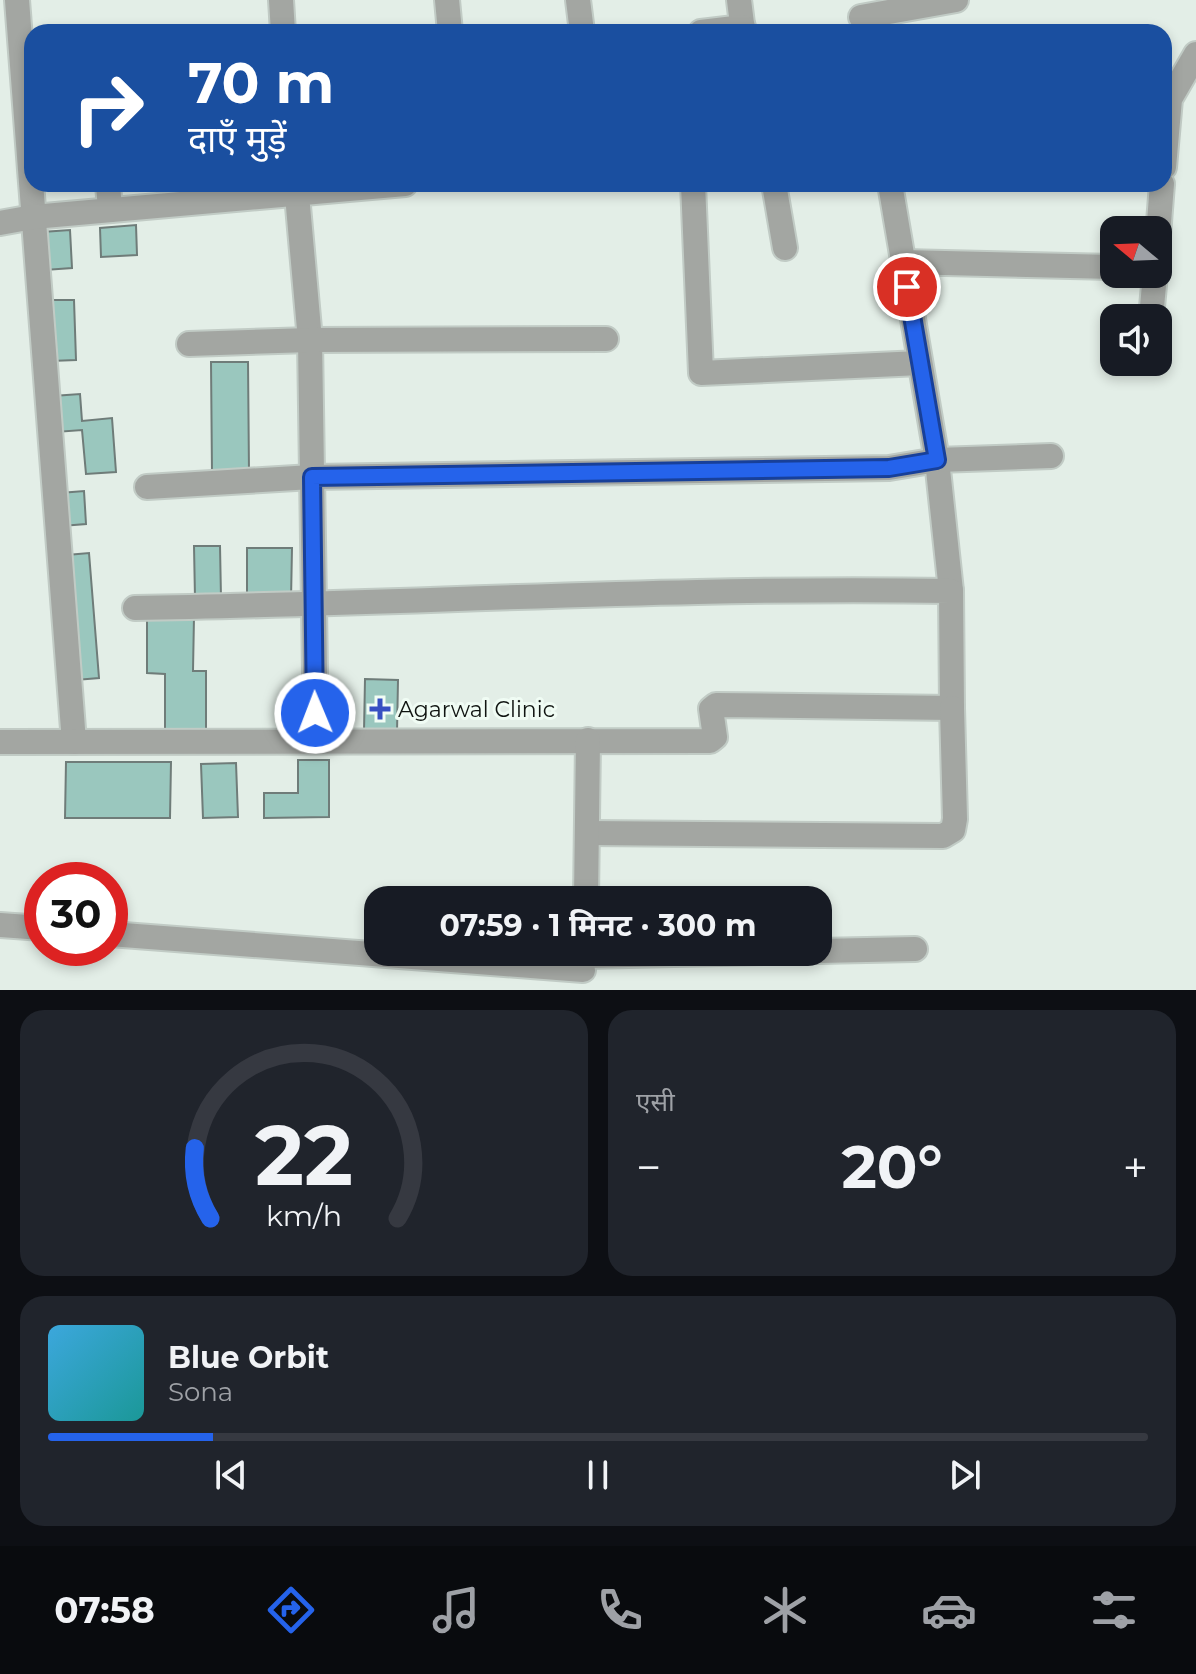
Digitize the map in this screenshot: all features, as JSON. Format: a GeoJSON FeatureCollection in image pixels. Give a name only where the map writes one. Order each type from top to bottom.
{"type":"FeatureCollection","features":[{"type":"Feature","properties":{"kind":"street"},"geometry":{"type":"LineString","coordinates":[[17,0],[24,42]]}},
{"type":"Feature","properties":{"kind":"street"},"geometry":{"type":"LineString","coordinates":[[281,0],[282,24]]}},
{"type":"Feature","properties":{"kind":"street"},"geometry":{"type":"LineString","coordinates":[[447,0],[449,24]]}},
{"type":"Feature","properties":{"kind":"street"},"geometry":{"type":"LineString","coordinates":[[578,0],[581,24]]}},
{"type":"Feature","properties":{"kind":"street"},"geometry":{"type":"LineString","coordinates":[[739,0],[742,24]]}},
{"type":"Feature","properties":{"kind":"street"},"geometry":{"type":"LineString","coordinates":[[861,16],[956,0]]}},
{"type":"Feature","properties":{"kind":"street"},"geometry":{"type":"LineString","coordinates":[[1172,92],[1196,54]]}},
{"type":"Feature","properties":{"kind":"street"},"geometry":{"type":"LineString","coordinates":[[32,192],[74,742]]}},
{"type":"Feature","properties":{"kind":"street"},"geometry":{"type":"LineString","coordinates":[[109,192],[110,210]]}},
{"type":"Feature","properties":{"kind":"street"},"geometry":{"type":"LineString","coordinates":[[0,223],[270,192]]}},
{"type":"Feature","properties":{"kind":"street"},"geometry":{"type":"LineString","coordinates":[[297,192],[310,340],[316,740]]}},
{"type":"Feature","properties":{"kind":"street"},"geometry":{"type":"LineString","coordinates":[[693,192],[701,373],[920,363]]}},
{"type":"Feature","properties":{"kind":"street"},"geometry":{"type":"LineString","coordinates":[[775,192],[785,248]]}},
{"type":"Feature","properties":{"kind":"street"},"geometry":{"type":"LineString","coordinates":[[588,833],[943,836],[953,830],[951,591],[937,460],[891,192]]}},
{"type":"Feature","properties":{"kind":"street"},"geometry":{"type":"LineString","coordinates":[[1159,216],[1161,192]]}},
{"type":"Feature","properties":{"kind":"street"},"geometry":{"type":"LineString","coordinates":[[903,262],[1100,267]]}},
{"type":"Feature","properties":{"kind":"street"},"geometry":{"type":"LineString","coordinates":[[189,344],[310,340],[606,339]]}},
{"type":"Feature","properties":{"kind":"street"},"geometry":{"type":"LineString","coordinates":[[147,487],[312,477],[889,468],[937,460],[1051,456]]}},
{"type":"Feature","properties":{"kind":"street"},"geometry":{"type":"LineString","coordinates":[[135,608],[813,588],[951,591]]}},
{"type":"Feature","properties":{"kind":"street"},"geometry":{"type":"LineString","coordinates":[[0,742],[710,741],[715,737],[711,709],[716,705],[952,708]]}},
{"type":"Feature","properties":{"kind":"street"},"geometry":{"type":"LineString","coordinates":[[586,886],[588,740]]}},
{"type":"Feature","properties":{"kind":"street"},"geometry":{"type":"LineString","coordinates":[[0,925],[24,927]]}},
{"type":"Feature","properties":{"kind":"street"},"geometry":{"type":"LineString","coordinates":[[128,935],[584,967]]}},
{"type":"Feature","properties":{"kind":"street"},"geometry":{"type":"LineString","coordinates":[[832,951],[915,949]]}},
{"type":"Feature","properties":{"kind":"building"},"geometry":{"type":"Polygon","coordinates":[[[136,225],[137,255],[101,257],[100,228],[136,225]]]}},
{"type":"Feature","properties":{"kind":"building"},"geometry":{"type":"Polygon","coordinates":[[[70,230],[72,268],[45,270],[42,232],[70,230]]]}},
{"type":"Feature","properties":{"kind":"building"},"geometry":{"type":"Polygon","coordinates":[[[48,300],[74,300],[76,360],[51,361],[48,300]]]}},
{"type":"Feature","properties":{"kind":"building"},"geometry":{"type":"Polygon","coordinates":[[[211,362],[248,362],[249,473],[212,474],[211,362]]]}},
{"type":"Feature","properties":{"kind":"building"},"geometry":{"type":"Polygon","coordinates":[[[80,394],[82,421],[112,418],[116,472],[86,474],[82,430],[56,432],[53,396],[80,394]]]}},
{"type":"Feature","properties":{"kind":"building"},"geometry":{"type":"Polygon","coordinates":[[[84,491],[86,524],[62,526],[60,493],[84,491]]]}},
{"type":"Feature","properties":{"kind":"building"},"geometry":{"type":"Polygon","coordinates":[[[194,546],[220,546],[221,598],[195,598],[194,546]]]}},
{"type":"Feature","properties":{"kind":"building"},"geometry":{"type":"Polygon","coordinates":[[[247,548],[292,548],[291,600],[247,600],[247,548]]]}},
{"type":"Feature","properties":{"kind":"building"},"geometry":{"type":"Polygon","coordinates":[[[89,553],[99,678],[76,680],[67,555],[89,553]]]}},
{"type":"Feature","properties":{"kind":"building"},"geometry":{"type":"Polygon","coordinates":[[[147,617],[194,617],[193,671],[206,671],[206,730],[165,730],[165,674],[147,673],[147,617]]]}},
{"type":"Feature","properties":{"kind":"building"},"geometry":{"type":"Polygon","coordinates":[[[365,679],[398,680],[397,733],[364,732],[365,679]]]}},
{"type":"Feature","properties":{"kind":"building"},"geometry":{"type":"Polygon","coordinates":[[[298,760],[329,760],[329,817],[264,818],[264,793],[298,793],[298,760]]]}},
{"type":"Feature","properties":{"kind":"building"},"geometry":{"type":"Polygon","coordinates":[[[66,762],[171,762],[170,818],[65,818],[66,762]]]}},
{"type":"Feature","properties":{"kind":"building"},"geometry":{"type":"Polygon","coordinates":[[[236,763],[238,817],[203,818],[201,764],[236,763]]]}},
{"type":"Feature","properties":{"kind":"place","name":"Agarwal Clinic"},"geometry":{"type":"Point","coordinates":[380,709]}},
{"type":"Feature","properties":{"kind":"route"},"geometry":{"type":"LineString","coordinates":[[315,713],[312,477],[889,468],[937,460],[907,287]]}}]}
